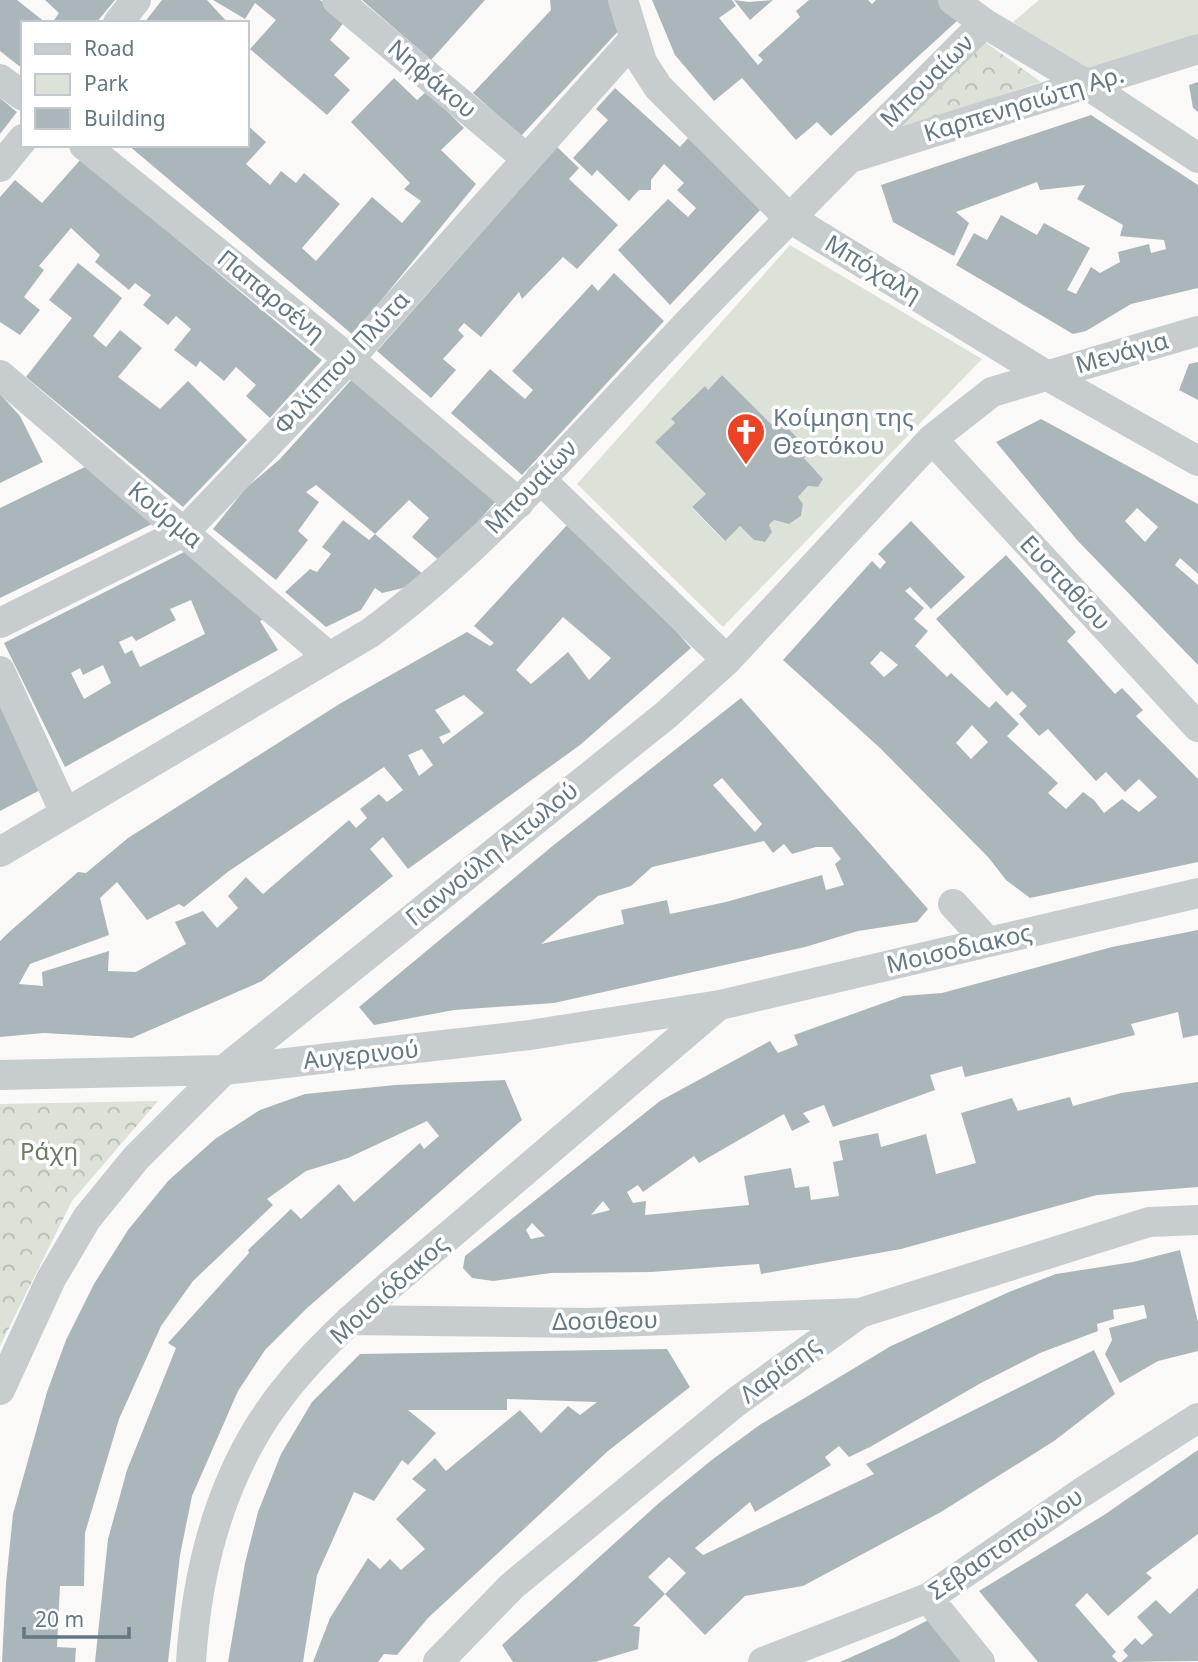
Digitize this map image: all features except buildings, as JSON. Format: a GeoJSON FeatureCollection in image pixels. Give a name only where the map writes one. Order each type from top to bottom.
{"type":"FeatureCollection","features":[{"type":"Feature","properties":{"kind":"street"},"geometry":{"type":"LineString","coordinates":[[120,21],[136,0]]}},
{"type":"Feature","properties":{"kind":"street","name":"Νηφάκου"},"geometry":{"type":"LineString","coordinates":[[337,0],[526,158]]}},
{"type":"Feature","properties":{"kind":"street","name":"Μπόχαλη"},"geometry":{"type":"LineString","coordinates":[[623,0],[642,62],[658,87],[788,218],[1046,375],[1198,461]]}},
{"type":"Feature","properties":{"kind":"street"},"geometry":{"type":"LineString","coordinates":[[953,0],[984,23],[1086,84],[1198,158]]}},
{"type":"Feature","properties":{"kind":"street","name":"Μπουαίων"},"geometry":{"type":"LineString","coordinates":[[0,852],[370,633],[417,598],[519,503],[788,218],[984,23]]}},
{"type":"Feature","properties":{"kind":"street","name":"Φιλίππου Πλύτα"},"geometry":{"type":"LineString","coordinates":[[0,623],[185,531],[349,359],[634,39]]}},
{"type":"Feature","properties":{"kind":"street","name":"Καρπενησιώτη Αρ."},"geometry":{"type":"LineString","coordinates":[[850,158],[1198,49]]}},
{"type":"Feature","properties":{"kind":"street"},"geometry":{"type":"LineString","coordinates":[[0,79],[21,95]]}},
{"type":"Feature","properties":{"kind":"street"},"geometry":{"type":"LineString","coordinates":[[0,167],[21,141]]}},
{"type":"Feature","properties":{"kind":"street","name":"Παπαρσένη"},"geometry":{"type":"LineString","coordinates":[[86,147],[349,359],[519,503]]}},
{"type":"Feature","properties":{"kind":"street","name":"Μενάγια"},"geometry":{"type":"LineString","coordinates":[[1046,375],[1198,331]]}},
{"type":"Feature","properties":{"kind":"street","name":"Κούρμα"},"geometry":{"type":"LineString","coordinates":[[0,375],[329,657]]}},
{"type":"Feature","properties":{"kind":"street","name":"Γιαννούλη Αιτωλού"},"geometry":{"type":"LineString","coordinates":[[0,1390],[51,1279],[87,1218],[136,1158],[224,1070],[666,715],[727,660],[932,439],[992,392],[1046,375]]}},
{"type":"Feature","properties":{"kind":"street","name":"Ευσταθίου"},"geometry":{"type":"LineString","coordinates":[[932,439],[1198,727]]}},
{"type":"Feature","properties":{"kind":"street"},"geometry":{"type":"LineString","coordinates":[[541,479],[727,660]]}},
{"type":"Feature","properties":{"kind":"street"},"geometry":{"type":"LineString","coordinates":[[0,671],[65,813]]}},
{"type":"Feature","properties":{"kind":"street","name":"Μοισοδιακος"},"geometry":{"type":"LineString","coordinates":[[720,1004],[1198,893]]}},
{"type":"Feature","properties":{"kind":"street"},"geometry":{"type":"LineString","coordinates":[[953,904],[988,942]]}},
{"type":"Feature","properties":{"kind":"street","name":"Αυγερινού"},"geometry":{"type":"LineString","coordinates":[[0,1075],[224,1070],[530,1035],[720,1004]]}},
{"type":"Feature","properties":{"kind":"street","name":"Μοισιόδακος"},"geometry":{"type":"LineString","coordinates":[[191,1662],[204,1565],[221,1506],[236,1468],[277,1401],[350,1320],[720,1004]]}},
{"type":"Feature","properties":{"kind":"street","name":"Λαρίσης"},"geometry":{"type":"LineString","coordinates":[[438,1662],[512,1586],[736,1402],[860,1313],[1149,1222],[1198,1220]]}},
{"type":"Feature","properties":{"kind":"street","name":"Δοσιθεου"},"geometry":{"type":"LineString","coordinates":[[350,1320],[587,1323],[860,1313]]}},
{"type":"Feature","properties":{"kind":"street","name":"Σεβαστοπούλου"},"geometry":{"type":"LineString","coordinates":[[763,1662],[928,1598],[1081,1493],[1198,1418]]}},
{"type":"Feature","properties":{"kind":"street"},"geometry":{"type":"LineString","coordinates":[[928,1598],[980,1662]]}},
{"type":"Feature","properties":{"kind":"green space"},"geometry":{"type":"Polygon","coordinates":[[[1039,0],[1198,0],[1198,35],[1083,74],[1013,22],[1039,0]]]}},
{"type":"Feature","properties":{"kind":"green space"},"geometry":{"type":"Polygon","coordinates":[[[985,42],[1041,82],[901,128],[985,42]]]}},
{"type":"Feature","properties":{"kind":"green space"},"geometry":{"type":"Polygon","coordinates":[[[790,245],[982,359],[723,627],[577,484],[790,245]],[[722,375],[708,390],[705,387],[672,420],[675,423],[655,442],[706,494],[692,508],[724,541],[740,526],[754,540],[765,542],[772,532],[769,525],[774,520],[789,524],[801,516],[803,504],[798,497],[808,486],[818,487],[823,479],[804,458],[810,451],[778,418],[771,424],[722,375]]]}},
{"type":"Feature","properties":{"kind":"green space","name":"Ράχη"},"geometry":{"type":"Polygon","coordinates":[[[158,1101],[72,1201],[0,1346],[0,1104],[158,1101]]]}},
{"type":"Feature","properties":{"kind":"place","name":"Κοίμηση της Θεοτόκου"},"geometry":{"type":"Point","coordinates":[746,466]}}]}
